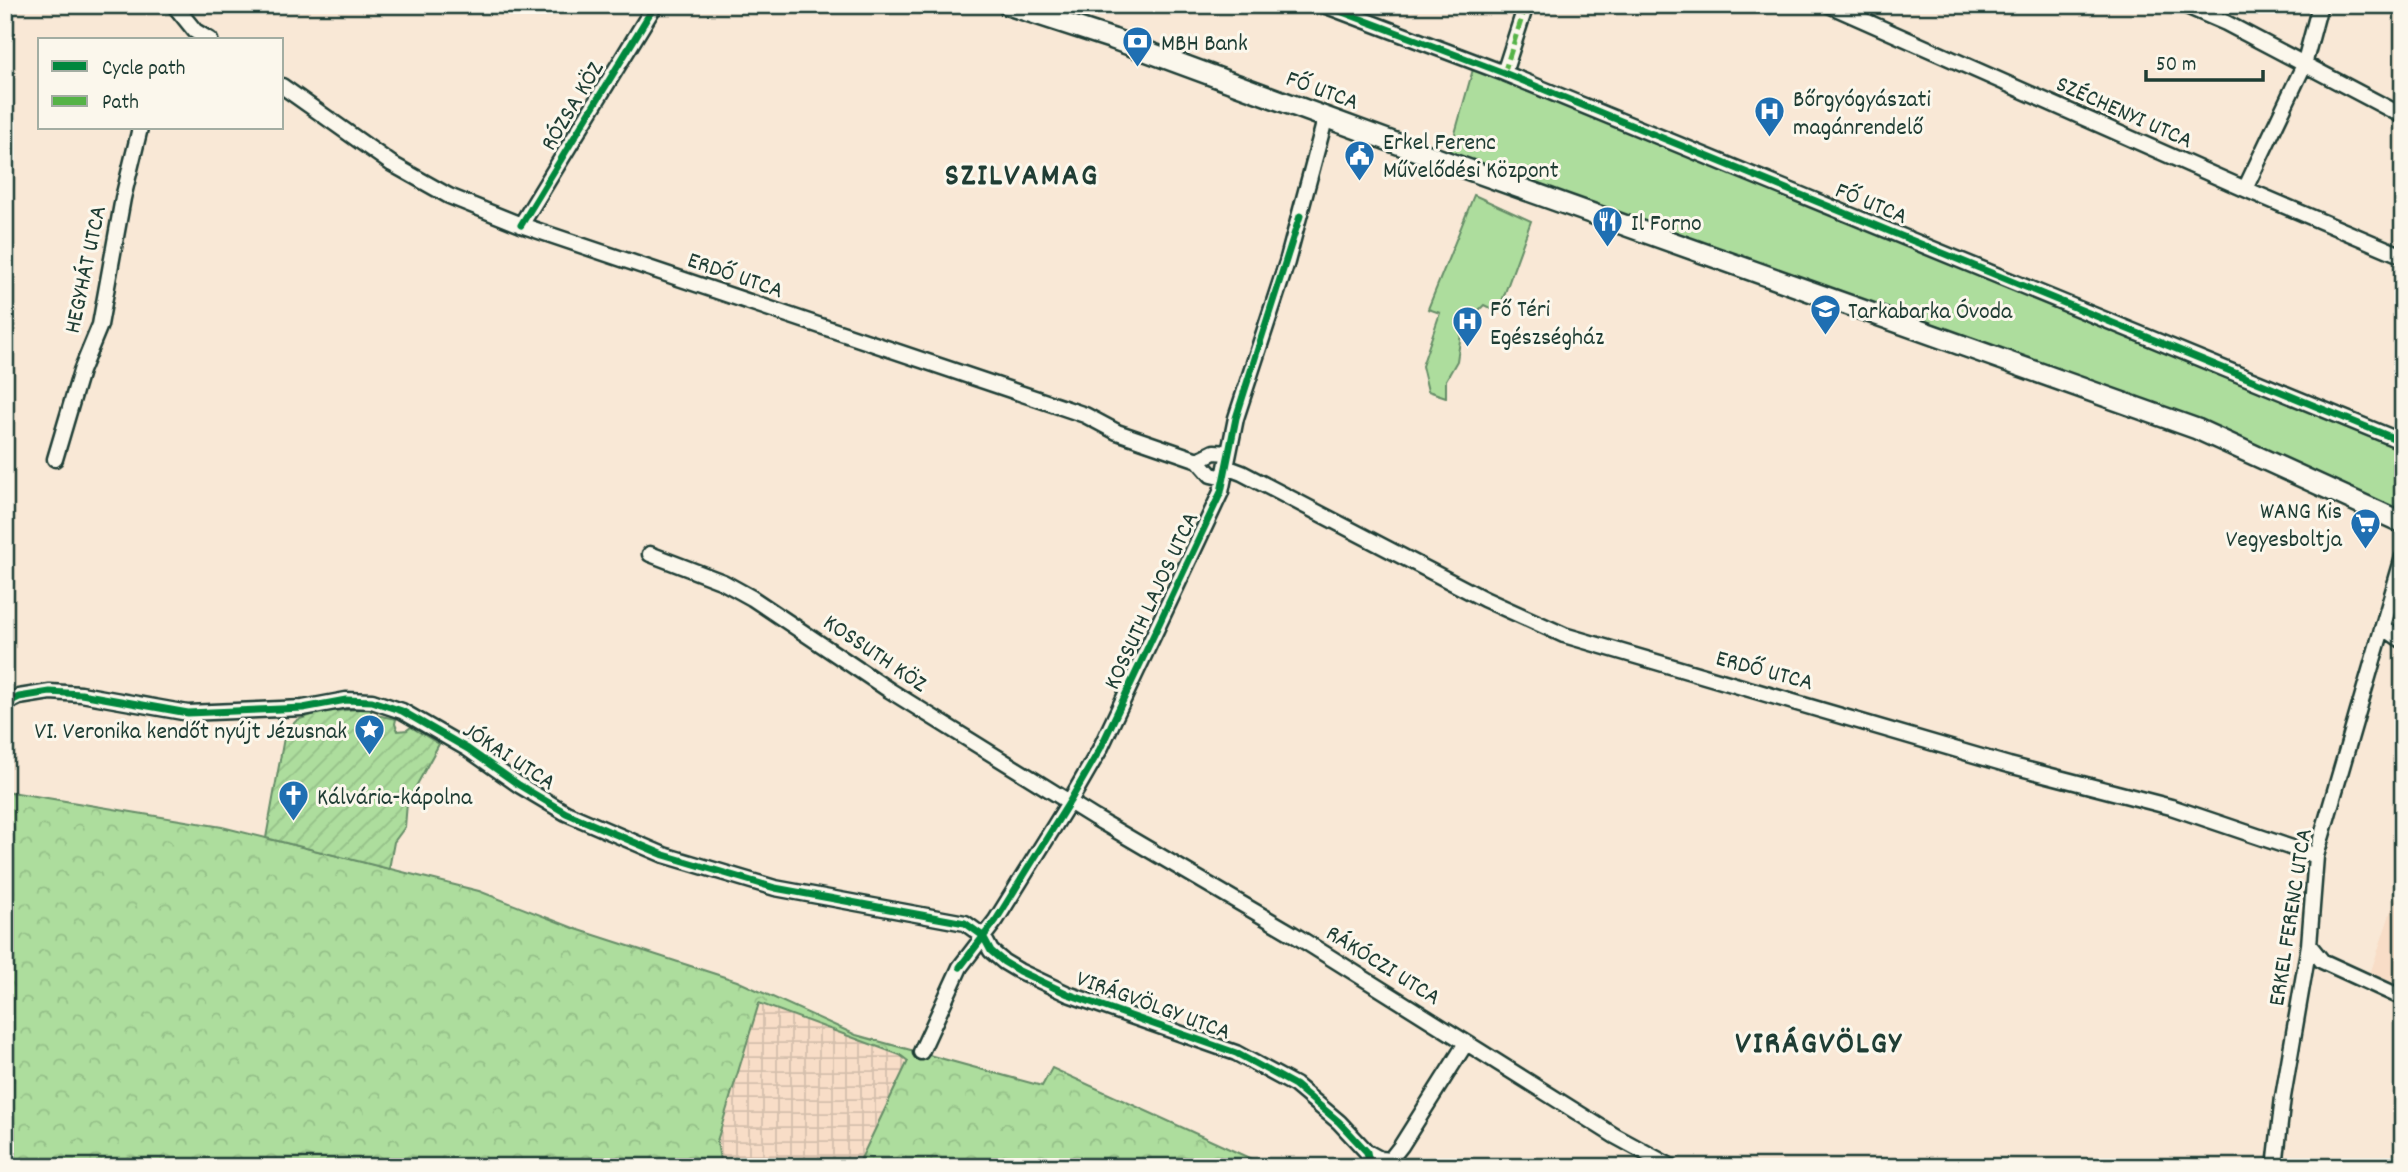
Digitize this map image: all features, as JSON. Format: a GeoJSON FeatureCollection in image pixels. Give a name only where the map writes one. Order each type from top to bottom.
{"type":"FeatureCollection","features":[{"type":"Feature","properties":{"kind":"main road","name":"FŐ UTCA"},"geometry":{"type":"LineString","coordinates":[[1008,5],[1114,39],[1447,162],[2197,429],[2403,523]]}},
{"type":"Feature","properties":{"kind":"street"},"geometry":{"type":"LineString","coordinates":[[174,5],[192,35]]}},
{"type":"Feature","properties":{"kind":"street","name":"RÓZSA KÖZ"},"geometry":{"type":"LineString","coordinates":[[521,225],[655,5]]}},
{"type":"Feature","properties":{"kind":"street","name":"FŐ UTCA"},"geometry":{"type":"LineString","coordinates":[[1324,5],[1504,73],[2403,442]]}},
{"type":"Feature","properties":{"kind":"street"},"geometry":{"type":"LineString","coordinates":[[1504,73],[1526,5]]}},
{"type":"Feature","properties":{"kind":"street","name":"SZÉCHENYI UTCA"},"geometry":{"type":"LineString","coordinates":[[1829,5],[2403,256]]}},
{"type":"Feature","properties":{"kind":"street"},"geometry":{"type":"LineString","coordinates":[[2184,5],[2226,23],[2403,116]]}},
{"type":"Feature","properties":{"kind":"street"},"geometry":{"type":"LineString","coordinates":[[2245,189],[2304,65],[2320,5]]}},
{"type":"Feature","properties":{"kind":"street","name":"ERDŐ UTCA"},"geometry":{"type":"LineString","coordinates":[[284,87],[393,164],[449,196],[521,225],[1085,415],[1118,432],[1198,460],[1211,475],[1226,466],[1484,599],[1563,635],[2009,765],[2171,807],[2316,856]]}},
{"type":"Feature","properties":{"kind":"street","name":"KOSSUTH LAJOS UTCA"},"geometry":{"type":"LineString","coordinates":[[920,1052],[960,967],[996,920],[1070,802],[1122,704],[1221,492],[1236,418],[1287,262],[1326,116]]}},
{"type":"Feature","properties":{"kind":"street","name":"HEGYHÁT UTCA"},"geometry":{"type":"LineString","coordinates":[[55,459],[81,371],[100,325],[123,198],[140,130]]}},
{"type":"Feature","properties":{"kind":"street"},"geometry":{"type":"LineString","coordinates":[[1198,460],[1214,452],[1226,466]]}},
{"type":"Feature","properties":{"kind":"street","name":"KOSSUTH KÖZ"},"geometry":{"type":"LineString","coordinates":[[650,554],[723,582],[752,598],[889,690],[1070,802]]}},
{"type":"Feature","properties":{"kind":"street","name":"ERKEL FERENC UTCA"},"geometry":{"type":"LineString","coordinates":[[2275,1167],[2283,1097],[2309,945],[2316,856],[2403,557]]}},
{"type":"Feature","properties":{"kind":"street"},"geometry":{"type":"LineString","coordinates":[[2384,628],[2403,641]]}},
{"type":"Feature","properties":{"kind":"street","name":"JÓKAI UTCA"},"geometry":{"type":"LineString","coordinates":[[5,704],[19,697],[50,692],[81,694],[188,712],[290,708],[346,700],[372,701],[402,711],[468,749],[519,785],[566,813],[664,855],[775,888],[965,923],[983,936]]}},
{"type":"Feature","properties":{"kind":"street","name":"RÁKÓCZI UTCA"},"geometry":{"type":"LineString","coordinates":[[1070,802],[1293,934],[1615,1136],[1672,1167]]}},
{"type":"Feature","properties":{"kind":"street","name":"VIRÁGVÖLGY UTCA"},"geometry":{"type":"LineString","coordinates":[[983,936],[991,951],[1004,962],[1068,995],[1236,1054],[1295,1085],[1339,1122],[1369,1159]]}},
{"type":"Feature","properties":{"kind":"street"},"geometry":{"type":"LineString","coordinates":[[2309,945],[2322,961],[2403,998]]}},
{"type":"Feature","properties":{"kind":"street"},"geometry":{"type":"LineString","coordinates":[[1369,1159],[1390,1160],[1466,1043]]}},
{"type":"Feature","properties":{"kind":"shaded area"},"geometry":{"type":"Polygon","coordinates":[[[2403,875],[2403,986],[2370,974],[2403,875]]]}},
{"type":"Feature","properties":{"kind":"shaded area"},"geometry":{"type":"Polygon","coordinates":[[[758,1003],[900,1055],[909,1061],[857,1167],[721,1167],[717,1141],[758,1003]]]}},
{"type":"Feature","properties":{"kind":"green space"},"geometry":{"type":"Polygon","coordinates":[[[1475,62],[2403,442],[2403,523],[2197,429],[1447,162],[1475,62]]]}},
{"type":"Feature","properties":{"kind":"green space"},"geometry":{"type":"Polygon","coordinates":[[[1474,195],[1531,221],[1498,312],[1484,305],[1462,327],[1457,361],[1446,380],[1446,397],[1428,391],[1422,366],[1440,313],[1428,309],[1474,195]]]}},
{"type":"Feature","properties":{"kind":"green space"},"geometry":{"type":"Polygon","coordinates":[[[371,708],[371,714],[396,719],[398,731],[411,727],[439,744],[407,803],[405,827],[394,842],[389,869],[266,838],[285,732],[297,720],[321,712],[371,708]]]}},
{"type":"Feature","properties":{"kind":"green space"},"geometry":{"type":"Polygon","coordinates":[[[5,791],[222,827],[479,891],[576,929],[737,981],[856,1035],[1042,1086],[1052,1068],[1269,1167],[857,1167],[908,1061],[900,1055],[759,1003],[717,1141],[721,1167],[5,1167],[5,791]]]}},
{"type":"Feature","properties":{"kind":"marked path"},"geometry":{"type":"LineString","coordinates":[[1504,73],[1526,5]]}},
{"type":"Feature","properties":{"kind":"cycle path"},"geometry":{"type":"LineString","coordinates":[[521,225],[655,5]]}},
{"type":"Feature","properties":{"kind":"cycle path"},"geometry":{"type":"LineString","coordinates":[[1324,5],[1504,73],[2403,442]]}},
{"type":"Feature","properties":{"kind":"cycle path"},"geometry":{"type":"LineString","coordinates":[[960,967],[996,920],[1100,749],[1221,492],[1236,418],[1300,216]]}},
{"type":"Feature","properties":{"kind":"cycle path"},"geometry":{"type":"LineString","coordinates":[[5,704],[19,697],[50,692],[81,694],[188,713],[303,708],[346,700],[372,701],[402,711],[468,749],[519,785],[566,813],[664,855],[775,888],[965,923],[983,936],[991,951],[1019,971],[1068,994],[1236,1053],[1295,1085],[1339,1122],[1367,1152],[1370,1167]]}},
{"type":"Feature","properties":{"kind":"place","name":"MBH Bank"},"geometry":{"type":"Point","coordinates":[1138,69]}},
{"type":"Feature","properties":{"kind":"place","name":"Bőrgyógyászati magánrendelő"},"geometry":{"type":"Point","coordinates":[1770,139]}},
{"type":"Feature","properties":{"kind":"place","name":"Erkel Ferenc Művelődési Központ"},"geometry":{"type":"Point","coordinates":[1360,182]}},
{"type":"Feature","properties":{"kind":"place","name":"Il Forno"},"geometry":{"type":"Point","coordinates":[1608,249]}},
{"type":"Feature","properties":{"kind":"place","name":"Tarkabarka Óvoda"},"geometry":{"type":"Point","coordinates":[1825,337]}},
{"type":"Feature","properties":{"kind":"place","name":"Fő Téri Egészségház"},"geometry":{"type":"Point","coordinates":[1467,349]}},
{"type":"Feature","properties":{"kind":"place","name":"WANG Kis Vegyesboltja"},"geometry":{"type":"Point","coordinates":[2365,551]}},
{"type":"Feature","properties":{"kind":"place","name":"VI. Veronika kendőt nyújt Jézusnak"},"geometry":{"type":"Point","coordinates":[370,757]}},
{"type":"Feature","properties":{"kind":"place","name":"Kálvária-kápolna"},"geometry":{"type":"Point","coordinates":[294,823]}},
{"type":"Feature","properties":{"kind":"district","name":"SZILVAMAG"},"geometry":{"type":"Point","coordinates":[1022,173]}},
{"type":"Feature","properties":{"kind":"district","name":"VIRÁGVÖLGY"},"geometry":{"type":"Point","coordinates":[1819,1041]}}]}
